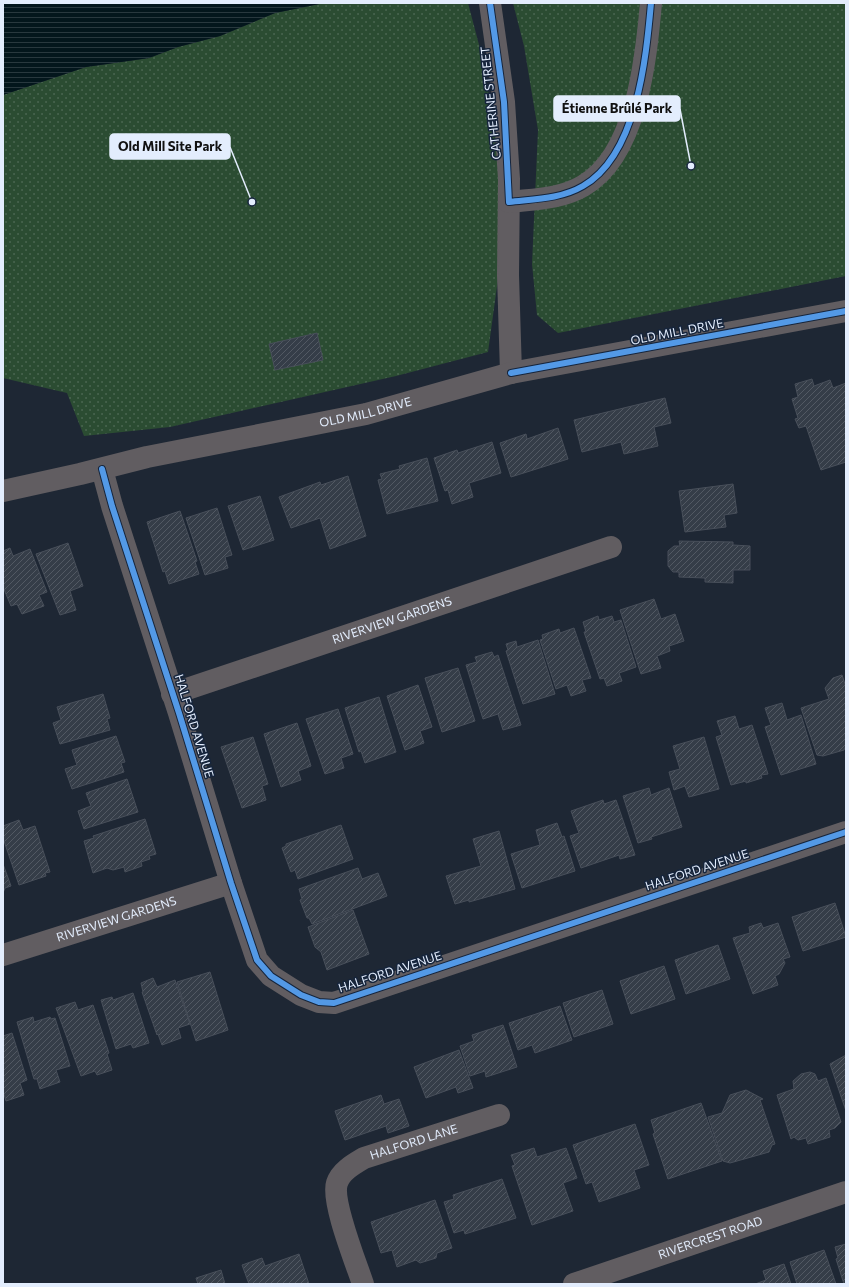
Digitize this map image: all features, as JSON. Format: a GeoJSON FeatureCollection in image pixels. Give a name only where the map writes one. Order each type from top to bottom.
{"type":"FeatureCollection","features":[{"type":"Feature","properties":{"kind":"street","name":"CATHERINE STREET"},"geometry":{"type":"LineString","coordinates":[[490,3],[504,102],[509,202],[508,275],[511,374]]}},
{"type":"Feature","properties":{"kind":"street"},"geometry":{"type":"LineString","coordinates":[[509,202],[555,197],[576,190],[590,181],[605,166],[614,154],[630,120],[639,88],[651,3]]}},
{"type":"Feature","properties":{"kind":"street","name":"OLD MILL DRIVE"},"geometry":{"type":"LineString","coordinates":[[3,491],[146,458],[366,414],[511,374],[846,311]]}},
{"type":"Feature","properties":{"kind":"street","name":"HALFORD AVENUE"},"geometry":{"type":"LineString","coordinates":[[102,469],[112,506],[231,883],[257,960],[271,976],[301,995],[319,1002],[334,1003],[846,832]]}},
{"type":"Feature","properties":{"kind":"street","name":"RIVERVIEW GARDENS"},"geometry":{"type":"LineString","coordinates":[[172,694],[611,547]]}},
{"type":"Feature","properties":{"kind":"street","name":"RIVERVIEW GARDENS"},"geometry":{"type":"LineString","coordinates":[[3,954],[231,883]]}},
{"type":"Feature","properties":{"kind":"street","name":"HALFORD LANE"},"geometry":{"type":"LineString","coordinates":[[363,1284],[339,1209],[336,1192],[337,1182],[346,1170],[364,1158],[498,1115]]}},
{"type":"Feature","properties":{"kind":"street","name":"RIVERCREST ROAD"},"geometry":{"type":"LineString","coordinates":[[574,1284],[846,1192]]}},
{"type":"Feature","properties":{"kind":"green space"},"geometry":{"type":"Polygon","coordinates":[[[324,3],[468,3],[483,60],[499,155],[502,250],[488,352],[396,376],[170,427],[84,436],[67,393],[3,378],[3,95],[86,67],[149,58],[178,47],[220,36],[275,13],[324,3]]]}},
{"type":"Feature","properties":{"kind":"green space"},"geometry":{"type":"Polygon","coordinates":[[[513,3],[846,3],[846,276],[558,333],[537,315],[532,264],[538,130],[524,46],[513,3]]]}},
{"type":"Feature","properties":{"kind":"shaded area"},"geometry":{"type":"Polygon","coordinates":[[[3,3],[324,3],[275,13],[220,36],[178,47],[149,58],[86,67],[3,95],[3,3]]]}},
{"type":"Feature","properties":{"kind":"building"},"geometry":{"type":"Polygon","coordinates":[[[317,333],[323,360],[275,370],[269,344],[317,333]]]}},
{"type":"Feature","properties":{"kind":"building"},"geometry":{"type":"Polygon","coordinates":[[[812,379],[814,386],[830,380],[833,388],[846,383],[846,462],[821,470],[806,426],[799,428],[795,419],[798,418],[792,399],[798,397],[795,384],[812,379]]]}},
{"type":"Feature","properties":{"kind":"building"},"geometry":{"type":"Polygon","coordinates":[[[665,398],[671,423],[654,427],[658,446],[624,454],[621,442],[582,452],[574,420],[665,398]]]}},
{"type":"Feature","properties":{"kind":"building"},"geometry":{"type":"Polygon","coordinates":[[[558,428],[568,459],[511,477],[500,443],[526,434],[527,439],[558,428]]]}},
{"type":"Feature","properties":{"kind":"building"},"geometry":{"type":"Polygon","coordinates":[[[492,442],[501,473],[469,483],[473,497],[452,504],[448,490],[445,491],[434,458],[457,450],[458,453],[492,442]]]}},
{"type":"Feature","properties":{"kind":"building"},"geometry":{"type":"Polygon","coordinates":[[[427,458],[438,501],[387,514],[378,480],[382,479],[380,474],[400,469],[399,466],[427,458]]]}},
{"type":"Feature","properties":{"kind":"building"},"geometry":{"type":"Polygon","coordinates":[[[348,476],[366,536],[330,549],[320,518],[291,528],[279,497],[320,482],[321,485],[348,476]]]}},
{"type":"Feature","properties":{"kind":"building"},"geometry":{"type":"Polygon","coordinates":[[[733,484],[737,513],[724,515],[726,527],[685,532],[679,491],[733,484]]]}},
{"type":"Feature","properties":{"kind":"building"},"geometry":{"type":"Polygon","coordinates":[[[260,496],[274,540],[243,550],[228,506],[260,496]]]}},
{"type":"Feature","properties":{"kind":"building"},"geometry":{"type":"Polygon","coordinates":[[[217,508],[232,555],[225,557],[228,568],[205,575],[186,518],[217,508]]]}},
{"type":"Feature","properties":{"kind":"building"},"geometry":{"type":"Polygon","coordinates":[[[180,511],[197,561],[195,562],[199,574],[169,584],[165,571],[163,572],[147,522],[180,511]]]}},
{"type":"Feature","properties":{"kind":"building"},"geometry":{"type":"Polygon","coordinates":[[[679,541],[733,542],[733,545],[750,546],[750,570],[733,570],[733,583],[705,582],[705,578],[679,577],[679,572],[673,572],[668,566],[668,551],[674,546],[680,546],[679,541]]]}},
{"type":"Feature","properties":{"kind":"building"},"geometry":{"type":"Polygon","coordinates":[[[68,543],[83,586],[70,591],[76,610],[60,615],[36,554],[68,543]]]}},
{"type":"Feature","properties":{"kind":"building"},"geometry":{"type":"Polygon","coordinates":[[[10,548],[13,556],[30,549],[47,592],[39,595],[44,606],[22,614],[17,604],[11,606],[3,587],[3,551],[10,548]]]}},
{"type":"Feature","properties":{"kind":"building"},"geometry":{"type":"Polygon","coordinates":[[[654,599],[661,619],[675,614],[684,641],[669,646],[670,651],[657,656],[661,668],[641,674],[620,610],[654,599]]]}},
{"type":"Feature","properties":{"kind":"building"},"geometry":{"type":"Polygon","coordinates":[[[598,616],[599,620],[612,616],[614,622],[621,620],[636,667],[619,673],[622,681],[607,686],[604,678],[600,679],[584,632],[586,632],[583,622],[598,616]]]}},
{"type":"Feature","properties":{"kind":"building"},"geometry":{"type":"Polygon","coordinates":[[[574,628],[591,678],[582,680],[586,691],[571,696],[567,685],[556,689],[540,640],[543,639],[542,635],[559,629],[560,633],[574,628]]]}},
{"type":"Feature","properties":{"kind":"building"},"geometry":{"type":"Polygon","coordinates":[[[538,640],[555,694],[523,704],[506,651],[508,650],[506,644],[516,641],[517,647],[538,640]]]}},
{"type":"Feature","properties":{"kind":"building"},"geometry":{"type":"Polygon","coordinates":[[[492,652],[494,657],[498,655],[521,725],[503,730],[498,714],[483,719],[466,665],[477,662],[475,657],[492,652]]]}},
{"type":"Feature","properties":{"kind":"building"},"geometry":{"type":"Polygon","coordinates":[[[458,668],[475,721],[442,732],[425,678],[458,668]]]}},
{"type":"Feature","properties":{"kind":"building"},"geometry":{"type":"Polygon","coordinates":[[[842,675],[846,687],[846,746],[844,750],[823,756],[817,755],[801,708],[829,699],[825,688],[833,678],[842,675]]]}},
{"type":"Feature","properties":{"kind":"building"},"geometry":{"type":"Polygon","coordinates":[[[418,685],[432,727],[420,731],[424,743],[405,750],[387,696],[418,685]]]}},
{"type":"Feature","properties":{"kind":"building"},"geometry":{"type":"Polygon","coordinates":[[[103,694],[110,718],[107,719],[110,730],[60,744],[53,723],[61,720],[57,707],[103,694]]]}},
{"type":"Feature","properties":{"kind":"building"},"geometry":{"type":"Polygon","coordinates":[[[379,697],[396,752],[365,763],[361,751],[359,752],[345,708],[379,697]]]}},
{"type":"Feature","properties":{"kind":"building"},"geometry":{"type":"Polygon","coordinates":[[[782,703],[787,720],[801,715],[816,764],[781,775],[765,727],[771,725],[765,708],[782,703]]]}},
{"type":"Feature","properties":{"kind":"building"},"geometry":{"type":"Polygon","coordinates":[[[338,709],[353,754],[341,758],[344,768],[325,774],[306,719],[338,709]]]}},
{"type":"Feature","properties":{"kind":"building"},"geometry":{"type":"Polygon","coordinates":[[[735,716],[739,729],[752,725],[768,774],[761,775],[762,778],[746,783],[746,781],[731,785],[716,737],[722,735],[717,721],[735,716]]]}},
{"type":"Feature","properties":{"kind":"building"},"geometry":{"type":"Polygon","coordinates":[[[297,723],[311,766],[298,771],[301,780],[281,787],[264,734],[297,723]]]}},
{"type":"Feature","properties":{"kind":"building"},"geometry":{"type":"Polygon","coordinates":[[[116,736],[125,762],[121,763],[124,772],[72,789],[65,769],[77,765],[72,750],[116,736]]]}},
{"type":"Feature","properties":{"kind":"building"},"geometry":{"type":"Polygon","coordinates":[[[253,737],[268,784],[262,786],[266,800],[242,808],[221,747],[253,737]]]}},
{"type":"Feature","properties":{"kind":"building"},"geometry":{"type":"Polygon","coordinates":[[[704,737],[719,789],[689,797],[685,786],[674,790],[669,772],[680,769],[673,746],[704,737]]]}},
{"type":"Feature","properties":{"kind":"building"},"geometry":{"type":"Polygon","coordinates":[[[127,779],[138,812],[84,829],[78,811],[91,806],[86,793],[127,779]]]}},
{"type":"Feature","properties":{"kind":"building"},"geometry":{"type":"Polygon","coordinates":[[[649,788],[651,795],[669,788],[682,827],[638,843],[623,796],[649,788]]]}},
{"type":"Feature","properties":{"kind":"building"},"geometry":{"type":"Polygon","coordinates":[[[603,800],[604,804],[616,800],[635,855],[620,859],[619,855],[581,868],[570,836],[579,833],[571,811],[603,800]]]}},
{"type":"Feature","properties":{"kind":"building"},"geometry":{"type":"Polygon","coordinates":[[[145,819],[156,854],[149,856],[150,859],[141,862],[142,866],[125,872],[124,867],[113,870],[107,868],[93,873],[84,841],[94,838],[93,836],[145,819]]]}},
{"type":"Feature","properties":{"kind":"building"},"geometry":{"type":"Polygon","coordinates":[[[19,820],[23,830],[35,826],[50,872],[45,873],[46,876],[19,885],[3,838],[3,826],[19,820]]]}},
{"type":"Feature","properties":{"kind":"building"},"geometry":{"type":"Polygon","coordinates":[[[557,823],[562,837],[564,836],[575,871],[522,888],[511,854],[540,845],[536,830],[557,823]]]}},
{"type":"Feature","properties":{"kind":"building"},"geometry":{"type":"Polygon","coordinates":[[[341,825],[353,859],[298,879],[295,870],[291,872],[282,848],[286,846],[286,844],[341,825]]]}},
{"type":"Feature","properties":{"kind":"building"},"geometry":{"type":"Polygon","coordinates":[[[499,831],[515,889],[469,902],[469,900],[455,904],[446,876],[481,866],[473,839],[499,831]]]}},
{"type":"Feature","properties":{"kind":"building"},"geometry":{"type":"Polygon","coordinates":[[[3,864],[11,886],[5,888],[3,893],[3,864]]]}},
{"type":"Feature","properties":{"kind":"building"},"geometry":{"type":"Polygon","coordinates":[[[358,868],[362,879],[378,873],[387,896],[312,924],[309,918],[307,918],[300,900],[302,899],[299,889],[358,868]]]}},
{"type":"Feature","properties":{"kind":"building"},"geometry":{"type":"Polygon","coordinates":[[[835,903],[846,937],[803,951],[792,917],[835,903]]]}},
{"type":"Feature","properties":{"kind":"building"},"geometry":{"type":"Polygon","coordinates":[[[353,910],[369,954],[327,970],[321,952],[315,947],[308,927],[353,910]]]}},
{"type":"Feature","properties":{"kind":"building"},"geometry":{"type":"Polygon","coordinates":[[[761,923],[763,928],[778,923],[790,957],[783,959],[785,963],[779,974],[775,976],[778,985],[753,994],[733,938],[750,933],[749,927],[761,923]]]}},
{"type":"Feature","properties":{"kind":"building"},"geometry":{"type":"Polygon","coordinates":[[[718,945],[730,979],[686,994],[675,960],[718,945]]]}},
{"type":"Feature","properties":{"kind":"building"},"geometry":{"type":"Polygon","coordinates":[[[664,966],[675,999],[631,1014],[620,981],[664,966]]]}},
{"type":"Feature","properties":{"kind":"building"},"geometry":{"type":"Polygon","coordinates":[[[210,972],[228,1030],[196,1041],[177,982],[210,972]]]}},
{"type":"Feature","properties":{"kind":"building"},"geometry":{"type":"Polygon","coordinates":[[[153,978],[157,987],[175,980],[190,1024],[178,1028],[181,1038],[162,1045],[142,992],[141,983],[153,978]]]}},
{"type":"Feature","properties":{"kind":"building"},"geometry":{"type":"Polygon","coordinates":[[[602,990],[613,1024],[574,1037],[563,1003],[602,990]]]}},
{"type":"Feature","properties":{"kind":"building"},"geometry":{"type":"Polygon","coordinates":[[[133,993],[149,1043],[133,1048],[131,1044],[116,1049],[101,1000],[112,997],[113,1000],[133,993]]]}},
{"type":"Feature","properties":{"kind":"building"},"geometry":{"type":"Polygon","coordinates":[[[75,1002],[78,1010],[93,1005],[109,1053],[107,1054],[112,1070],[97,1075],[95,1071],[81,1076],[56,1008],[75,1002]]]}},
{"type":"Feature","properties":{"kind":"building"},"geometry":{"type":"Polygon","coordinates":[[[560,1006],[572,1040],[535,1053],[532,1045],[518,1050],[509,1023],[560,1006]]]}},
{"type":"Feature","properties":{"kind":"building"},"geometry":{"type":"Polygon","coordinates":[[[33,1017],[34,1022],[50,1017],[51,1019],[55,1018],[70,1066],[56,1070],[60,1082],[40,1089],[37,1079],[34,1079],[17,1022],[33,1017]]]}},
{"type":"Feature","properties":{"kind":"building"},"geometry":{"type":"Polygon","coordinates":[[[503,1025],[517,1067],[486,1077],[485,1071],[470,1076],[460,1046],[474,1041],[472,1035],[503,1025]]]}},
{"type":"Feature","properties":{"kind":"building"},"geometry":{"type":"Polygon","coordinates":[[[12,1033],[27,1080],[20,1083],[24,1095],[6,1101],[3,1091],[3,1036],[12,1033]]]}},
{"type":"Feature","properties":{"kind":"building"},"geometry":{"type":"Polygon","coordinates":[[[459,1050],[473,1088],[458,1093],[456,1087],[426,1098],[414,1067],[459,1050]]]}},
{"type":"Feature","properties":{"kind":"building"},"geometry":{"type":"Polygon","coordinates":[[[846,1055],[846,1111],[830,1064],[846,1055]]]}},
{"type":"Feature","properties":{"kind":"building"},"geometry":{"type":"Polygon","coordinates":[[[810,1072],[815,1074],[818,1081],[826,1078],[841,1122],[835,1128],[829,1130],[830,1137],[808,1144],[806,1138],[798,1140],[794,1137],[791,1139],[777,1095],[794,1089],[793,1081],[801,1074],[810,1072]]]}},
{"type":"Feature","properties":{"kind":"building"},"geometry":{"type":"Polygon","coordinates":[[[746,1090],[763,1099],[760,1100],[775,1144],[772,1145],[769,1152],[730,1163],[723,1161],[708,1117],[722,1113],[730,1095],[746,1090]]]}},
{"type":"Feature","properties":{"kind":"building"},"geometry":{"type":"Polygon","coordinates":[[[381,1095],[384,1104],[399,1099],[409,1126],[388,1133],[386,1126],[345,1140],[335,1111],[381,1095]]]}},
{"type":"Feature","properties":{"kind":"building"},"geometry":{"type":"Polygon","coordinates":[[[701,1103],[722,1161],[668,1179],[653,1134],[655,1133],[651,1120],[701,1103]]]}},
{"type":"Feature","properties":{"kind":"building"},"geometry":{"type":"Polygon","coordinates":[[[635,1124],[649,1165],[634,1170],[640,1188],[599,1202],[592,1182],[586,1184],[573,1145],[635,1124]]]}},
{"type":"Feature","properties":{"kind":"building"},"geometry":{"type":"Polygon","coordinates":[[[534,1148],[537,1157],[566,1148],[577,1178],[563,1183],[573,1211],[532,1225],[512,1166],[515,1165],[511,1155],[534,1148]]]}},
{"type":"Feature","properties":{"kind":"building"},"geometry":{"type":"Polygon","coordinates":[[[502,1179],[516,1218],[465,1234],[464,1230],[454,1233],[444,1202],[454,1199],[453,1195],[502,1179]]]}},
{"type":"Feature","properties":{"kind":"building"},"geometry":{"type":"Polygon","coordinates":[[[435,1200],[452,1248],[437,1253],[436,1258],[420,1263],[416,1260],[397,1267],[392,1250],[381,1253],[371,1222],[435,1200]]]}},
{"type":"Feature","properties":{"kind":"building"},"geometry":{"type":"Polygon","coordinates":[[[846,1244],[846,1284],[844,1284],[836,1259],[838,1258],[835,1247],[846,1244]]]}},
{"type":"Feature","properties":{"kind":"building"},"geometry":{"type":"Polygon","coordinates":[[[824,1250],[836,1284],[797,1284],[790,1262],[824,1250]]]}},
{"type":"Feature","properties":{"kind":"building"},"geometry":{"type":"Polygon","coordinates":[[[299,1254],[309,1284],[249,1284],[242,1265],[262,1258],[265,1266],[299,1254]]]}},
{"type":"Feature","properties":{"kind":"building"},"geometry":{"type":"Polygon","coordinates":[[[784,1264],[791,1284],[755,1284],[766,1280],[763,1271],[784,1264]]]}},
{"type":"Feature","properties":{"kind":"building"},"geometry":{"type":"Polygon","coordinates":[[[221,1270],[225,1284],[198,1284],[196,1278],[221,1270]]]}},
{"type":"Feature","properties":{"kind":"cycle path"},"geometry":{"type":"LineString","coordinates":[[490,3],[504,102],[509,202],[547,198],[566,194],[575,190],[583,186],[601,172],[616,152],[627,129],[642,77],[651,3]]}},
{"type":"Feature","properties":{"kind":"cycle path"},"geometry":{"type":"LineString","coordinates":[[511,373],[846,311]]}},
{"type":"Feature","properties":{"kind":"cycle path"},"geometry":{"type":"LineString","coordinates":[[102,469],[112,506],[179,713],[231,883],[257,960],[271,976],[301,995],[319,1002],[334,1003],[846,832]]}},
{"type":"Feature","properties":{"kind":"place","name":"Étienne Brûlé Park"},"geometry":{"type":"Point","coordinates":[691,166]}},
{"type":"Feature","properties":{"kind":"place","name":"Old Mill Site Park"},"geometry":{"type":"Point","coordinates":[252,202]}}]}
